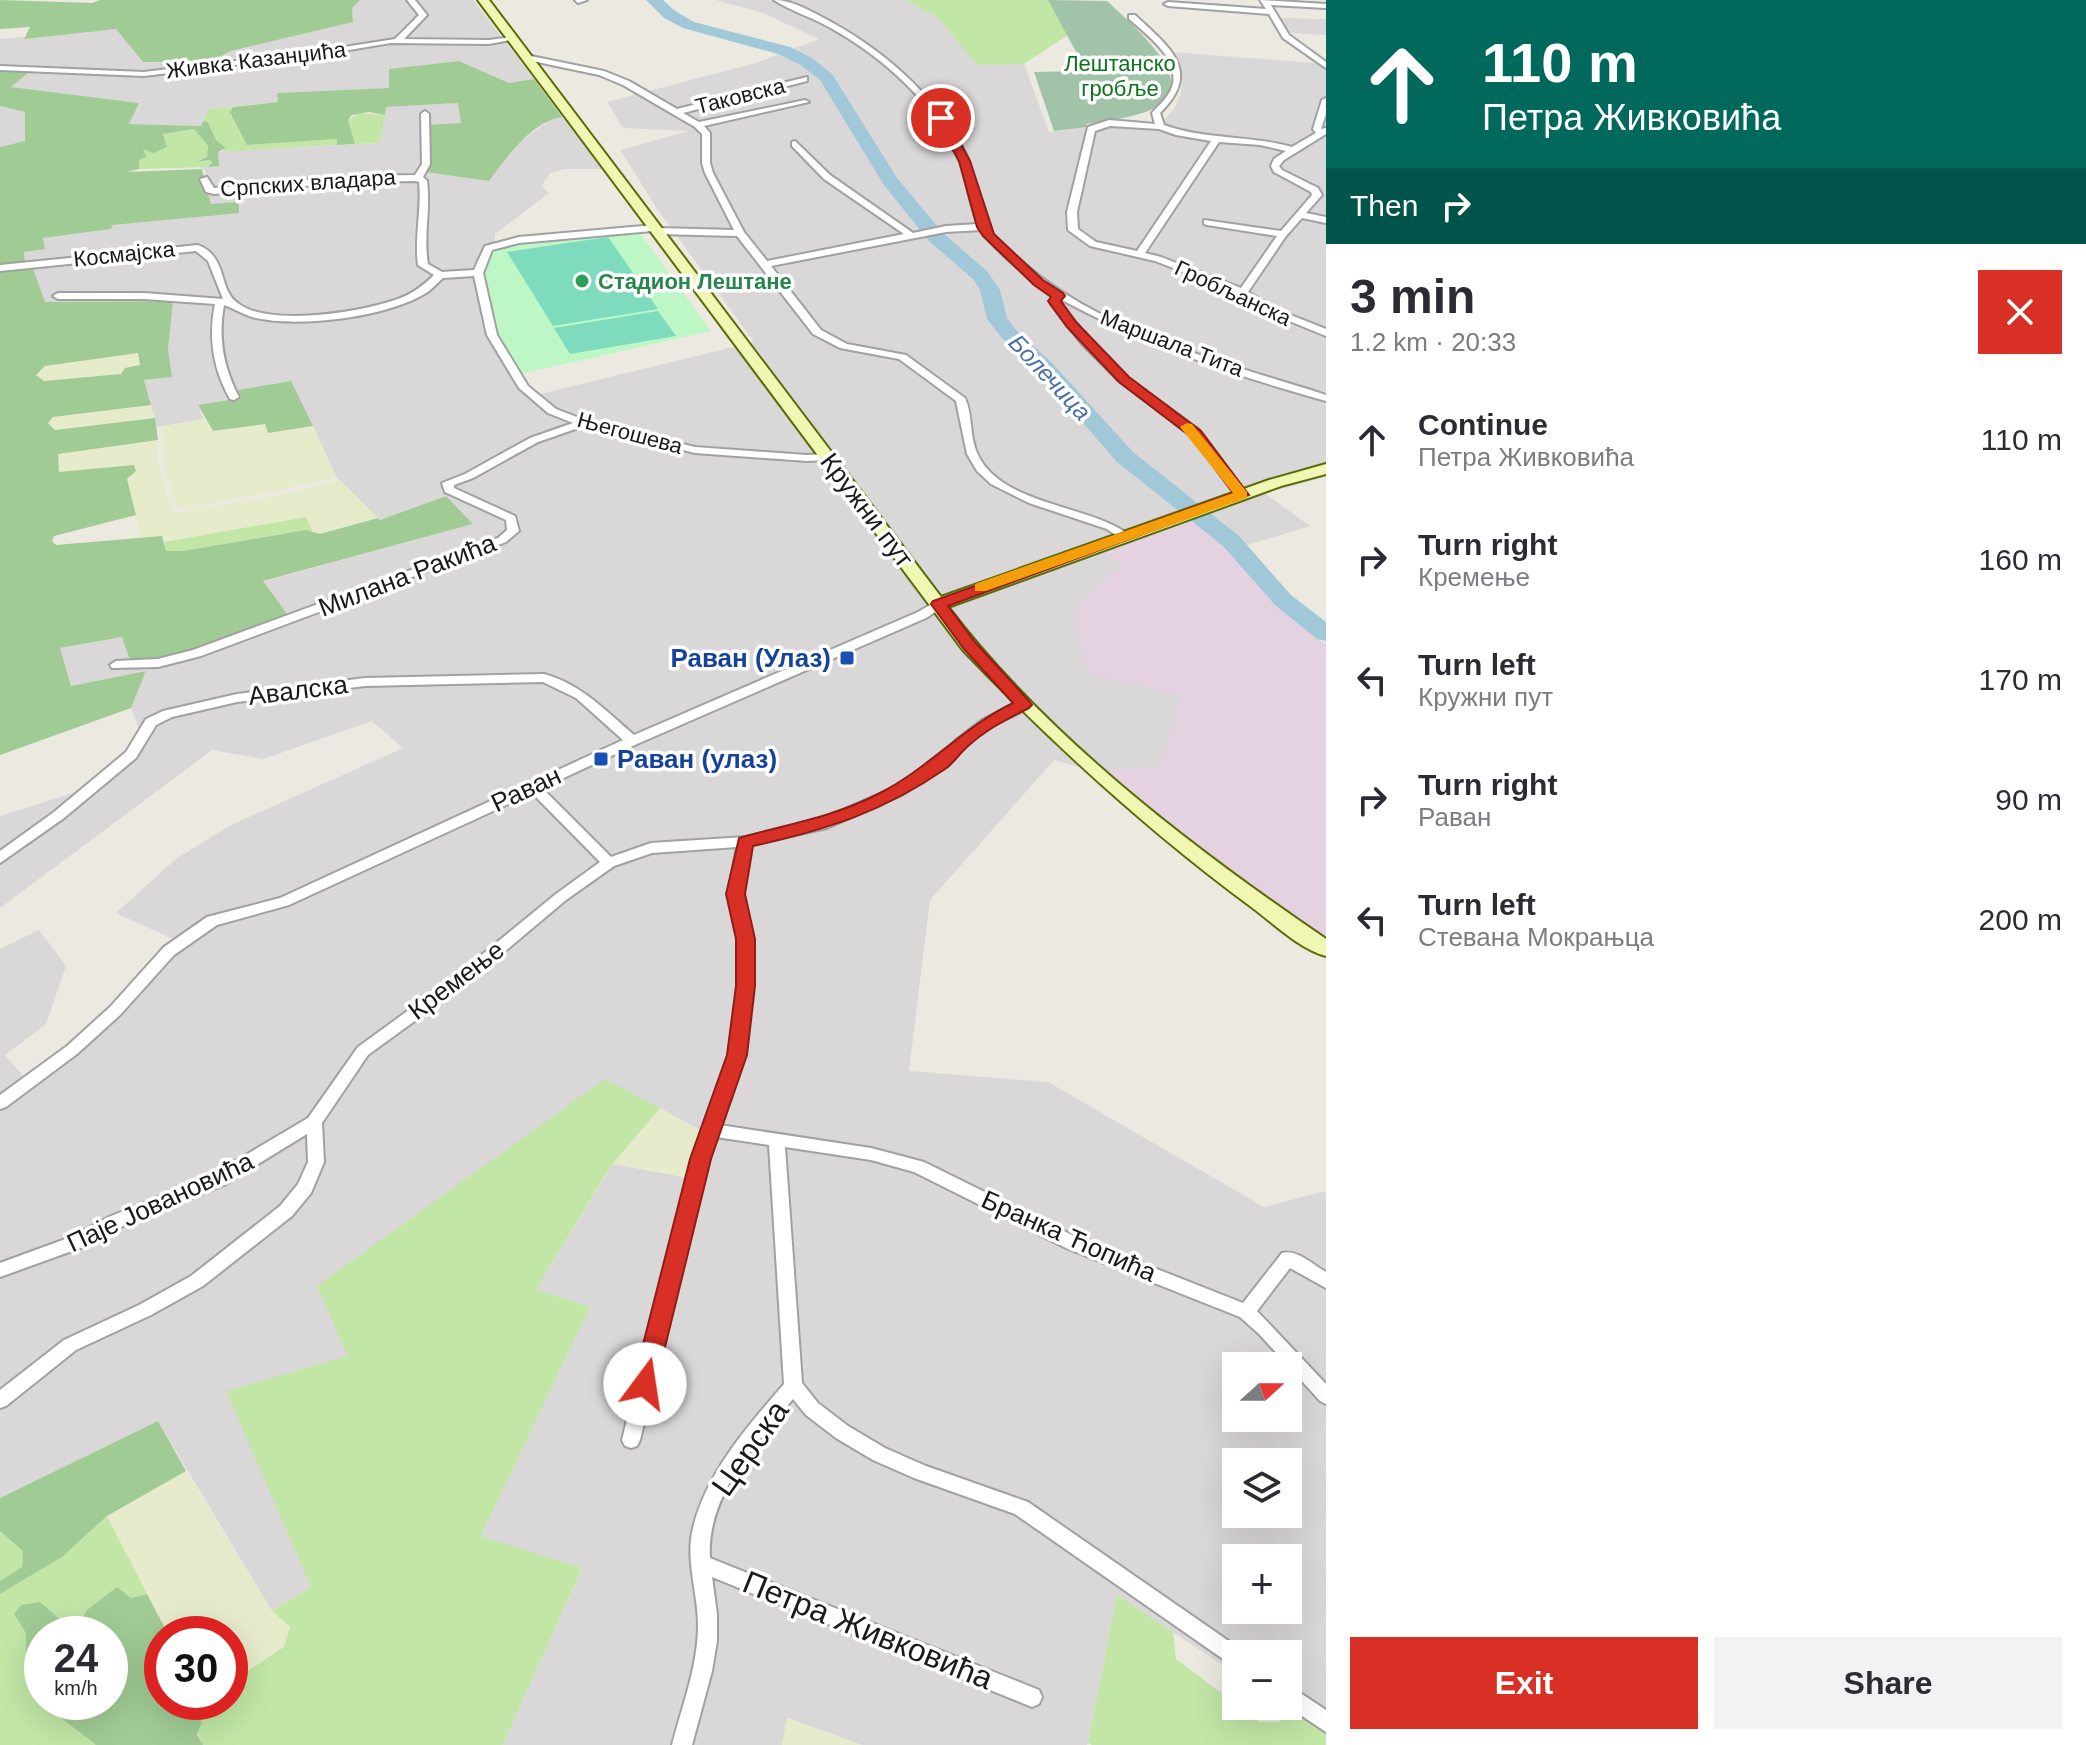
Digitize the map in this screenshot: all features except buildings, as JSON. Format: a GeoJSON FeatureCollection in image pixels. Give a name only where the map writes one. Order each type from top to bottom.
{"type":"FeatureCollection","features":[{"type":"Feature","properties":{"kind":"main road","name":"Кружни пут"},"geometry":{"type":"LineString","coordinates":[[483,0],[969,646],[1024,705],[1093,771],[1266,908],[1326,949]]}},
{"type":"Feature","properties":{"kind":"main road","name":"Раван"},"geometry":{"type":"LineString","coordinates":[[939,604],[1124,536],[1326,469]]}},
{"type":"Feature","properties":{"kind":"street"},"geometry":{"type":"LineString","coordinates":[[398,40],[423,15],[411,0]]}},
{"type":"Feature","properties":{"kind":"street","name":"Маршала Тита"},"geometry":{"type":"LineString","coordinates":[[778,0],[858,40],[935,110],[965,161],[983,227],[1038,282],[1059,296],[1187,353],[1326,398]]}},
{"type":"Feature","properties":{"kind":"street"},"geometry":{"type":"LineString","coordinates":[[1168,4],[1326,6]]}},
{"type":"Feature","properties":{"kind":"street"},"geometry":{"type":"LineString","coordinates":[[1268,5],[1286,36],[1325,65]]}},
{"type":"Feature","properties":{"kind":"street"},"geometry":{"type":"LineString","coordinates":[[1121,123],[1156,113],[1172,96],[1177,83],[1177,71],[1166,53],[1132,17]]}},
{"type":"Feature","properties":{"kind":"street","name":"Живка Казанџића"},"geometry":{"type":"LineString","coordinates":[[0,68],[144,74],[398,40],[489,42],[512,39]]}},
{"type":"Feature","properties":{"kind":"street"},"geometry":{"type":"LineString","coordinates":[[526,57],[601,73],[641,90],[698,125],[706,133],[709,173],[740,233],[767,264],[808,323],[823,337],[844,346],[902,357],[958,396],[964,408],[972,455],[1002,487],[1111,527],[1124,536]]}},
{"type":"Feature","properties":{"kind":"street","name":"Таковска"},"geometry":{"type":"LineString","coordinates":[[676,112],[804,79]]}},
{"type":"Feature","properties":{"kind":"street"},"geometry":{"type":"LineString","coordinates":[[1323,131],[1317,129],[1326,100]]}},
{"type":"Feature","properties":{"kind":"street"},"geometry":{"type":"LineString","coordinates":[[698,125],[805,102]]}},
{"type":"Feature","properties":{"kind":"street"},"geometry":{"type":"LineString","coordinates":[[1156,113],[1160,127]]}},
{"type":"Feature","properties":{"kind":"street","name":"Српских владара"},"geometry":{"type":"LineString","coordinates":[[418,178],[426,164],[425,114]]}},
{"type":"Feature","properties":{"kind":"street"},"geometry":{"type":"LineString","coordinates":[[1121,123],[1160,127],[1190,136],[1264,142],[1293,150]]}},
{"type":"Feature","properties":{"kind":"street","name":"Гробљанска"},"geometry":{"type":"LineString","coordinates":[[1121,123],[1103,124],[1091,129],[1072,212],[1072,228],[1093,244],[1140,254],[1243,292],[1275,312],[1326,333]]}},
{"type":"Feature","properties":{"kind":"street"},"geometry":{"type":"LineString","coordinates":[[1243,292],[1283,234],[1322,194],[1276,169],[1277,161],[1309,143],[1323,131]]}},
{"type":"Feature","properties":{"kind":"street","name":"Гробљанска"},"geometry":{"type":"LineString","coordinates":[[1140,254],[1217,139]]}},
{"type":"Feature","properties":{"kind":"street"},"geometry":{"type":"LineString","coordinates":[[795,144],[815,167],[912,236]]}},
{"type":"Feature","properties":{"kind":"street","name":"Српских владара"},"geometry":{"type":"LineString","coordinates":[[204,179],[209,190],[214,191],[349,179],[418,178],[423,181],[426,196],[418,243],[423,265],[440,275]]}},
{"type":"Feature","properties":{"kind":"street"},"geometry":{"type":"LineString","coordinates":[[1300,215],[1326,220]]}},
{"type":"Feature","properties":{"kind":"street"},"geometry":{"type":"LineString","coordinates":[[1207,222],[1283,234]]}},
{"type":"Feature","properties":{"kind":"street"},"geometry":{"type":"LineString","coordinates":[[767,264],[926,233],[983,227]]}},
{"type":"Feature","properties":{"kind":"street"},"geometry":{"type":"LineString","coordinates":[[58,296],[144,296],[225,302],[252,314],[274,318],[367,311],[390,306],[421,293],[440,275],[478,273],[488,248],[499,243],[620,229],[740,233]]}},
{"type":"Feature","properties":{"kind":"street","name":"Космајска"},"geometry":{"type":"LineString","coordinates":[[0,268],[198,248],[209,254],[225,302]]}},
{"type":"Feature","properties":{"kind":"street","name":"Његошева"},"geometry":{"type":"LineString","coordinates":[[478,273],[492,335],[524,388],[552,411],[583,423],[695,450],[827,457]]}},
{"type":"Feature","properties":{"kind":"street"},"geometry":{"type":"LineString","coordinates":[[1059,296],[1056,304],[1086,342],[1149,401],[1194,431],[1242,495]]}},
{"type":"Feature","properties":{"kind":"street"},"geometry":{"type":"LineString","coordinates":[[225,302],[214,328],[217,355],[234,397]]}},
{"type":"Feature","properties":{"kind":"street","name":"Милана Ракића"},"geometry":{"type":"LineString","coordinates":[[116,665],[158,663],[197,653],[502,540],[513,531],[511,518],[449,490],[448,483],[469,476],[534,440],[583,423]]}},
{"type":"Feature","properties":{"kind":"street","name":"Раван"},"geometry":{"type":"LineString","coordinates":[[0,1103],[72,1050],[115,1011],[169,951],[212,921],[284,902],[632,741],[922,615],[939,604]]}},
{"type":"Feature","properties":{"kind":"street","name":"Авалска"},"geometry":{"type":"LineString","coordinates":[[0,858],[59,815],[131,755],[151,722],[237,698],[365,682],[544,678],[561,684],[583,698],[632,741]]}},
{"type":"Feature","properties":{"kind":"street","name":"Кремење"},"geometry":{"type":"LineString","coordinates":[[314,1122],[363,1051],[462,979],[561,897],[609,863],[651,848],[745,842],[822,825],[887,797],[943,763],[961,743],[993,719],[1024,705]]}},
{"type":"Feature","properties":{"kind":"street"},"geometry":{"type":"LineString","coordinates":[[533,786],[609,863]]}},
{"type":"Feature","properties":{"kind":"street"},"geometry":{"type":"LineString","coordinates":[[631,1440],[700,1159],[737,1055],[745,986],[745,939],[735,894],[745,842]]}},
{"type":"Feature","properties":{"kind":"street"},"geometry":{"type":"LineString","coordinates":[[0,1400],[70,1345],[145,1310],[197,1281],[286,1211],[305,1188],[316,1162],[314,1122]]}},
{"type":"Feature","properties":{"kind":"street","name":"Паје Јовановића"},"geometry":{"type":"LineString","coordinates":[[0,1270],[77,1242],[117,1221],[218,1180],[314,1122]]}},
{"type":"Feature","properties":{"kind":"street"},"geometry":{"type":"LineString","coordinates":[[711,1130],[777,1141],[793,1386],[812,1409],[879,1454],[1021,1508],[1222,1648]]}},
{"type":"Feature","properties":{"kind":"street","name":"Бранка Ћопића"},"geometry":{"type":"LineString","coordinates":[[777,1141],[871,1154],[918,1167],[1072,1243],[1246,1312],[1326,1396]]}},
{"type":"Feature","properties":{"kind":"street"},"geometry":{"type":"LineString","coordinates":[[1246,1312],[1288,1258],[1326,1281]]}},
{"type":"Feature","properties":{"kind":"street","name":"Церска"},"geometry":{"type":"LineString","coordinates":[[682,1745],[707,1643],[703,1564],[699,1545],[718,1486],[793,1386]]}},
{"type":"Feature","properties":{"kind":"street","name":"Петра Живковића"},"geometry":{"type":"LineString","coordinates":[[703,1564],[1032,1697]]}},
{"type":"Feature","properties":{"kind":"street"},"geometry":{"type":"LineString","coordinates":[[1302,1705],[1326,1722]]}},
{"type":"Feature","properties":{"kind":"shaded area"},"geometry":{"type":"Polygon","coordinates":[[[360,0],[473,0],[534,79],[509,83],[459,61],[390,69],[389,88],[277,93],[279,102],[208,109],[201,126],[128,124],[139,103],[10,87],[0,69],[0,39],[116,29],[143,62],[206,64],[231,51],[353,22],[352,8],[360,0]]]}},
{"type":"Feature","properties":{"kind":"shaded area"},"geometry":{"type":"Polygon","coordinates":[[[716,0],[906,0],[939,19],[977,64],[1024,64],[1049,132],[1105,125],[1157,129],[1174,109],[1181,94],[1181,73],[1169,52],[1326,64],[1326,477],[1264,493],[1310,526],[1228,551],[1192,521],[1101,552],[1122,564],[1106,582],[1182,694],[1161,767],[1093,771],[1054,760],[930,900],[909,1071],[1048,1082],[1264,1207],[1326,1191],[1326,1734],[1302,1718],[1302,1640],[1222,1640],[1222,1665],[1117,1595],[1087,1745],[862,1745],[788,1718],[782,1745],[503,1745],[582,1569],[481,1536],[590,1307],[536,1289],[613,1164],[689,1178],[605,1079],[348,1356],[227,1391],[311,1587],[272,1611],[158,1421],[0,1498],[0,949],[39,930],[66,966],[46,1024],[5,1055],[26,1079],[71,1044],[175,940],[116,913],[176,859],[229,826],[403,748],[372,721],[263,759],[212,750],[0,908],[0,816],[83,790],[129,752],[140,731],[131,708],[146,671],[71,686],[60,648],[123,637],[130,662],[290,617],[262,582],[473,524],[446,496],[380,520],[337,478],[291,381],[238,391],[242,398],[198,406],[204,419],[157,427],[144,380],[172,376],[168,349],[172,301],[45,302],[0,270],[42,238],[111,229],[111,225],[211,204],[205,170],[200,167],[218,166],[218,152],[380,143],[386,107],[458,103],[462,123],[488,181],[513,147],[553,118],[562,117],[605,169],[565,169],[550,173],[542,186],[549,193],[495,234],[495,243],[485,247],[475,266],[482,315],[489,335],[511,378],[528,397],[754,342],[658,210],[620,150],[689,131],[623,128],[607,102],[756,63],[819,39],[763,13],[716,0]]]}},
{"type":"Feature","properties":{"kind":"shaded area"},"geometry":{"type":"Polygon","coordinates":[[[1280,18],[1326,19],[1326,35],[1289,33],[1280,18]]]}},
{"type":"Feature","properties":{"kind":"shaded area"},"geometry":{"type":"Polygon","coordinates":[[[0,106],[25,112],[25,141],[0,147],[0,106]]]}},
{"type":"Feature","properties":{"kind":"shaded area"},"geometry":{"type":"Polygon","coordinates":[[[1192,521],[1228,551],[1270,599],[1326,645],[1326,943],[1093,771],[1161,767],[1181,695],[1087,674],[1073,610],[1121,565],[1099,551],[1192,521]]]}},
{"type":"Feature","properties":{"kind":"green space"},"geometry":{"type":"Polygon","coordinates":[[[0,0],[92,3],[100,0],[360,0],[352,8],[353,22],[231,51],[206,64],[168,70],[165,62],[143,62],[116,29],[24,39],[30,27],[0,29],[0,0]]]}},
{"type":"Feature","properties":{"kind":"green space"},"geometry":{"type":"Polygon","coordinates":[[[906,0],[1048,0],[1068,35],[1024,64],[977,65],[939,19],[906,0]]]}},
{"type":"Feature","properties":{"kind":"green space","name":"Лештанско гробље"},"geometry":{"type":"Polygon","coordinates":[[[1048,0],[1107,1],[1147,39],[1160,56],[1169,72],[1171,87],[1165,101],[1133,116],[1086,124],[1088,127],[1054,131],[1034,72],[1078,71],[1081,61],[1048,0]]]}},
{"type":"Feature","properties":{"kind":"green space"},"geometry":{"type":"Polygon","coordinates":[[[459,61],[509,83],[534,79],[562,117],[530,133],[489,181],[426,172],[428,125],[461,123],[458,103],[386,107],[385,115],[369,112],[352,115],[348,120],[355,144],[337,145],[337,139],[247,145],[230,113],[233,107],[278,102],[277,93],[389,88],[389,69],[459,61]]]}},
{"type":"Feature","properties":{"kind":"green space"},"geometry":{"type":"Polygon","coordinates":[[[0,69],[29,72],[11,87],[139,103],[129,124],[201,126],[203,121],[208,122],[216,140],[226,148],[218,152],[219,166],[208,167],[212,162],[210,160],[196,162],[207,157],[208,146],[194,129],[163,134],[167,147],[153,153],[143,149],[146,157],[139,160],[139,169],[126,172],[202,169],[211,204],[239,202],[239,213],[112,225],[111,229],[43,238],[45,249],[24,252],[25,263],[0,266],[0,147],[25,141],[25,112],[0,106],[0,69]]]}},
{"type":"Feature","properties":{"kind":"green space"},"geometry":{"type":"Polygon","coordinates":[[[233,107],[230,114],[247,145],[337,139],[337,145],[222,152],[226,148],[216,140],[208,122],[203,121],[208,109],[233,107]]]}},
{"type":"Feature","properties":{"kind":"green space"},"geometry":{"type":"Polygon","coordinates":[[[359,113],[385,115],[380,143],[355,144],[348,120],[359,113]]]}},
{"type":"Feature","properties":{"kind":"green space"},"geometry":{"type":"Polygon","coordinates":[[[194,129],[208,146],[207,157],[196,161],[212,160],[208,167],[139,169],[138,160],[143,149],[167,146],[163,134],[194,129]]]}},
{"type":"Feature","properties":{"kind":"green space"},"geometry":{"type":"Polygon","coordinates":[[[615,232],[639,232],[711,331],[520,374],[487,302],[483,283],[485,266],[494,253],[512,245],[615,232]]]}},
{"type":"Feature","properties":{"kind":"green space","name":"Стадион Лештане"},"geometry":{"type":"Polygon","coordinates":[[[608,237],[658,309],[553,326],[507,252],[608,237]]]}},
{"type":"Feature","properties":{"kind":"green space"},"geometry":{"type":"Polygon","coordinates":[[[32,266],[45,302],[173,301],[168,349],[172,377],[144,380],[151,405],[53,417],[48,423],[55,430],[155,418],[158,440],[58,454],[59,472],[134,465],[136,471],[127,479],[136,515],[54,536],[52,541],[56,545],[162,536],[166,551],[183,551],[306,530],[320,534],[378,518],[380,520],[446,496],[473,524],[263,581],[290,618],[169,659],[131,663],[122,637],[60,648],[71,686],[146,671],[131,708],[0,755],[0,270],[32,266]],[[138,353],[45,366],[36,375],[44,381],[121,374],[125,368],[140,365],[138,353]]]}},
{"type":"Feature","properties":{"kind":"green space"},"geometry":{"type":"Polygon","coordinates":[[[658,311],[676,336],[570,354],[554,328],[658,311]]]}},
{"type":"Feature","properties":{"kind":"green space"},"geometry":{"type":"Polygon","coordinates":[[[138,353],[140,365],[121,374],[44,381],[35,375],[45,366],[138,353]]]}},
{"type":"Feature","properties":{"kind":"green space"},"geometry":{"type":"Polygon","coordinates":[[[291,381],[313,426],[268,433],[265,424],[213,431],[198,405],[242,398],[238,390],[291,381]]]}},
{"type":"Feature","properties":{"kind":"green space"},"geometry":{"type":"Polygon","coordinates":[[[151,405],[155,418],[54,430],[48,423],[53,417],[151,405]]]}},
{"type":"Feature","properties":{"kind":"green space"},"geometry":{"type":"Polygon","coordinates":[[[204,419],[213,431],[265,424],[269,433],[313,426],[337,478],[187,509],[176,507],[163,458],[163,426],[204,419]]]}},
{"type":"Feature","properties":{"kind":"green space"},"geometry":{"type":"Polygon","coordinates":[[[158,440],[158,461],[171,510],[177,513],[283,494],[340,480],[378,518],[319,534],[313,532],[305,517],[164,542],[162,536],[141,538],[127,479],[59,472],[58,454],[158,440]]]}},
{"type":"Feature","properties":{"kind":"green space"},"geometry":{"type":"Polygon","coordinates":[[[306,517],[313,532],[306,530],[183,551],[166,551],[164,542],[306,517]]]}},
{"type":"Feature","properties":{"kind":"green space"},"geometry":{"type":"Polygon","coordinates":[[[605,1079],[660,1108],[611,1166],[536,1289],[590,1307],[481,1536],[582,1568],[503,1745],[203,1745],[192,1720],[248,1720],[248,1670],[284,1647],[290,1627],[272,1611],[311,1587],[226,1391],[348,1356],[317,1286],[605,1079]]]}},
{"type":"Feature","properties":{"kind":"green space"},"geometry":{"type":"Polygon","coordinates":[[[660,1108],[704,1132],[689,1178],[613,1164],[660,1108]]]}},
{"type":"Feature","properties":{"kind":"green space"},"geometry":{"type":"Polygon","coordinates":[[[158,1421],[186,1471],[107,1516],[62,1557],[0,1594],[0,1581],[22,1567],[23,1551],[0,1531],[0,1498],[158,1421]]]}},
{"type":"Feature","properties":{"kind":"green space"},"geometry":{"type":"Polygon","coordinates":[[[186,1471],[272,1611],[290,1627],[284,1648],[248,1670],[248,1616],[159,1616],[107,1516],[186,1471]]]}},
{"type":"Feature","properties":{"kind":"green space"},"geometry":{"type":"Polygon","coordinates":[[[107,1516],[147,1594],[87,1610],[84,1616],[24,1616],[24,1720],[64,1720],[96,1745],[0,1745],[0,1594],[62,1557],[107,1516]]]}},
{"type":"Feature","properties":{"kind":"green space"},"geometry":{"type":"Polygon","coordinates":[[[0,1531],[23,1550],[22,1567],[0,1581],[0,1531]]]}},
{"type":"Feature","properties":{"kind":"green space"},"geometry":{"type":"Polygon","coordinates":[[[117,1587],[131,1598],[147,1594],[159,1616],[144,1616],[144,1720],[200,1720],[197,1734],[203,1745],[96,1745],[64,1720],[128,1720],[128,1616],[84,1616],[117,1587]]]}},
{"type":"Feature","properties":{"kind":"green space"},"geometry":{"type":"Polygon","coordinates":[[[1117,1595],[1173,1632],[1176,1659],[1222,1694],[1222,1720],[1279,1722],[1302,1718],[1326,1734],[1326,1745],[1092,1745],[1088,1742],[1117,1595]]]}},
{"type":"Feature","properties":{"kind":"green space"},"geometry":{"type":"Polygon","coordinates":[[[40,1602],[56,1616],[24,1616],[24,1630],[14,1614],[21,1605],[40,1602]]]}},
{"type":"Feature","properties":{"kind":"green space"},"geometry":{"type":"Polygon","coordinates":[[[787,1718],[862,1745],[782,1745],[787,1718]]]}},
{"type":"Feature","properties":{"kind":"waterway","name":"Болечица"},"geometry":{"type":"LineString","coordinates":[[654,0],[669,15],[689,25],[784,50],[807,61],[826,77],[890,181],[936,237],[980,275],[990,290],[997,319],[1008,333],[1045,367],[1125,457],[1231,541],[1283,600],[1326,634]]}},
{"type":"Feature","properties":{"kind":"slow traffic"},"geometry":{"type":"LineString","coordinates":[[980,588],[1242,495],[1196,434],[1187,427]]}},
{"type":"Feature","properties":{"kind":"place","name":"Стадион Лештане"},"geometry":{"type":"Point","coordinates":[582,281]}},
{"type":"Feature","properties":{"kind":"place","name":"Раван (Улаз)"},"geometry":{"type":"Point","coordinates":[847,658]}},
{"type":"Feature","properties":{"kind":"place","name":"Раван (улаз)"},"geometry":{"type":"Point","coordinates":[601,759]}},
{"type":"Feature","properties":{"kind":"route"},"geometry":{"type":"LineString","coordinates":[[645,1384],[700,1159],[737,1055],[745,986],[745,939],[735,894],[745,842],[822,825],[887,797],[943,763],[961,743],[993,719],[1024,705],[969,646],[939,604],[1242,495],[1196,434],[1124,380],[1071,324],[1055,301],[1059,296],[1038,282],[989,236],[983,227],[965,161],[941,118]]}}]}
